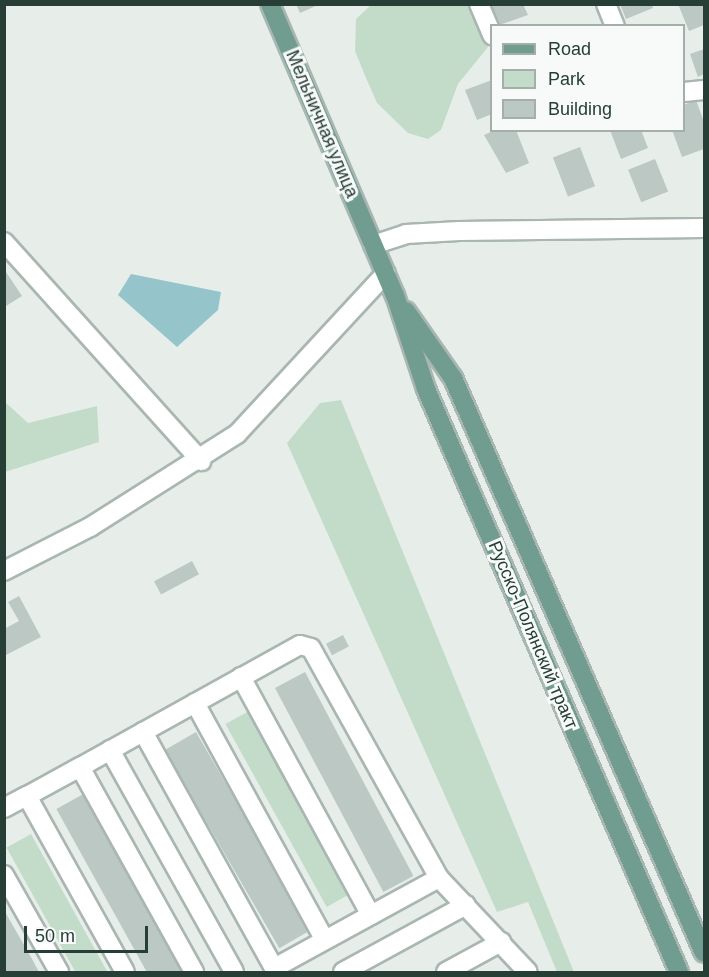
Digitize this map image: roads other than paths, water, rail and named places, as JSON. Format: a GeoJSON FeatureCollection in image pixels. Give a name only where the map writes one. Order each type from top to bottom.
{"type":"FeatureCollection","features":[{"type":"Feature","properties":{"kind":"main road","name":"Мельничная улица"},"geometry":{"type":"LineString","coordinates":[[270,4],[373,244]]}},
{"type":"Feature","properties":{"kind":"main road","name":"Русско-Полянский тракт"},"geometry":{"type":"LineString","coordinates":[[373,244],[395,295],[426,389],[679,972]]}},
{"type":"Feature","properties":{"kind":"main road","name":"Русско-Полянский тракт"},"geometry":{"type":"LineString","coordinates":[[395,295],[453,378],[705,953]]}},
{"type":"Feature","properties":{"kind":"street"},"geometry":{"type":"LineString","coordinates":[[479,4],[490,30]]}},
{"type":"Feature","properties":{"kind":"street"},"geometry":{"type":"LineString","coordinates":[[606,4],[614,24]]}},
{"type":"Feature","properties":{"kind":"street"},"geometry":{"type":"LineString","coordinates":[[685,92],[705,90]]}},
{"type":"Feature","properties":{"kind":"street"},"geometry":{"type":"LineString","coordinates":[[373,244],[406,234],[459,231],[705,228]]}},
{"type":"Feature","properties":{"kind":"street"},"geometry":{"type":"LineString","coordinates":[[4,242],[201,461]]}},
{"type":"Feature","properties":{"kind":"street"},"geometry":{"type":"LineString","coordinates":[[4,571],[201,461],[268,405],[386,273]]}},
{"type":"Feature","properties":{"kind":"street"},"geometry":{"type":"LineString","coordinates":[[4,808],[300,645],[311,648],[439,878],[527,969]]}},
{"type":"Feature","properties":{"kind":"street"},"geometry":{"type":"LineString","coordinates":[[241,677],[371,915]]}},
{"type":"Feature","properties":{"kind":"street"},"geometry":{"type":"LineString","coordinates":[[195,703],[326,940]]}},
{"type":"Feature","properties":{"kind":"street"},"geometry":{"type":"LineString","coordinates":[[143,732],[270,970],[439,878]]}},
{"type":"Feature","properties":{"kind":"street"},"geometry":{"type":"LineString","coordinates":[[110,750],[234,972]]}},
{"type":"Feature","properties":{"kind":"street"},"geometry":{"type":"LineString","coordinates":[[80,767],[194,972]]}},
{"type":"Feature","properties":{"kind":"street"},"geometry":{"type":"LineString","coordinates":[[27,796],[125,972]]}},
{"type":"Feature","properties":{"kind":"street"},"geometry":{"type":"LineString","coordinates":[[4,875],[59,972]]}},
{"type":"Feature","properties":{"kind":"street"},"geometry":{"type":"LineString","coordinates":[[343,972],[466,905]]}},
{"type":"Feature","properties":{"kind":"street"},"geometry":{"type":"LineString","coordinates":[[446,972],[501,942]]}},
{"type":"Feature","properties":{"kind":"water"},"geometry":{"type":"Polygon","coordinates":[[[131,274],[221,292],[218,310],[177,347],[118,295],[131,274]]]}}]}
